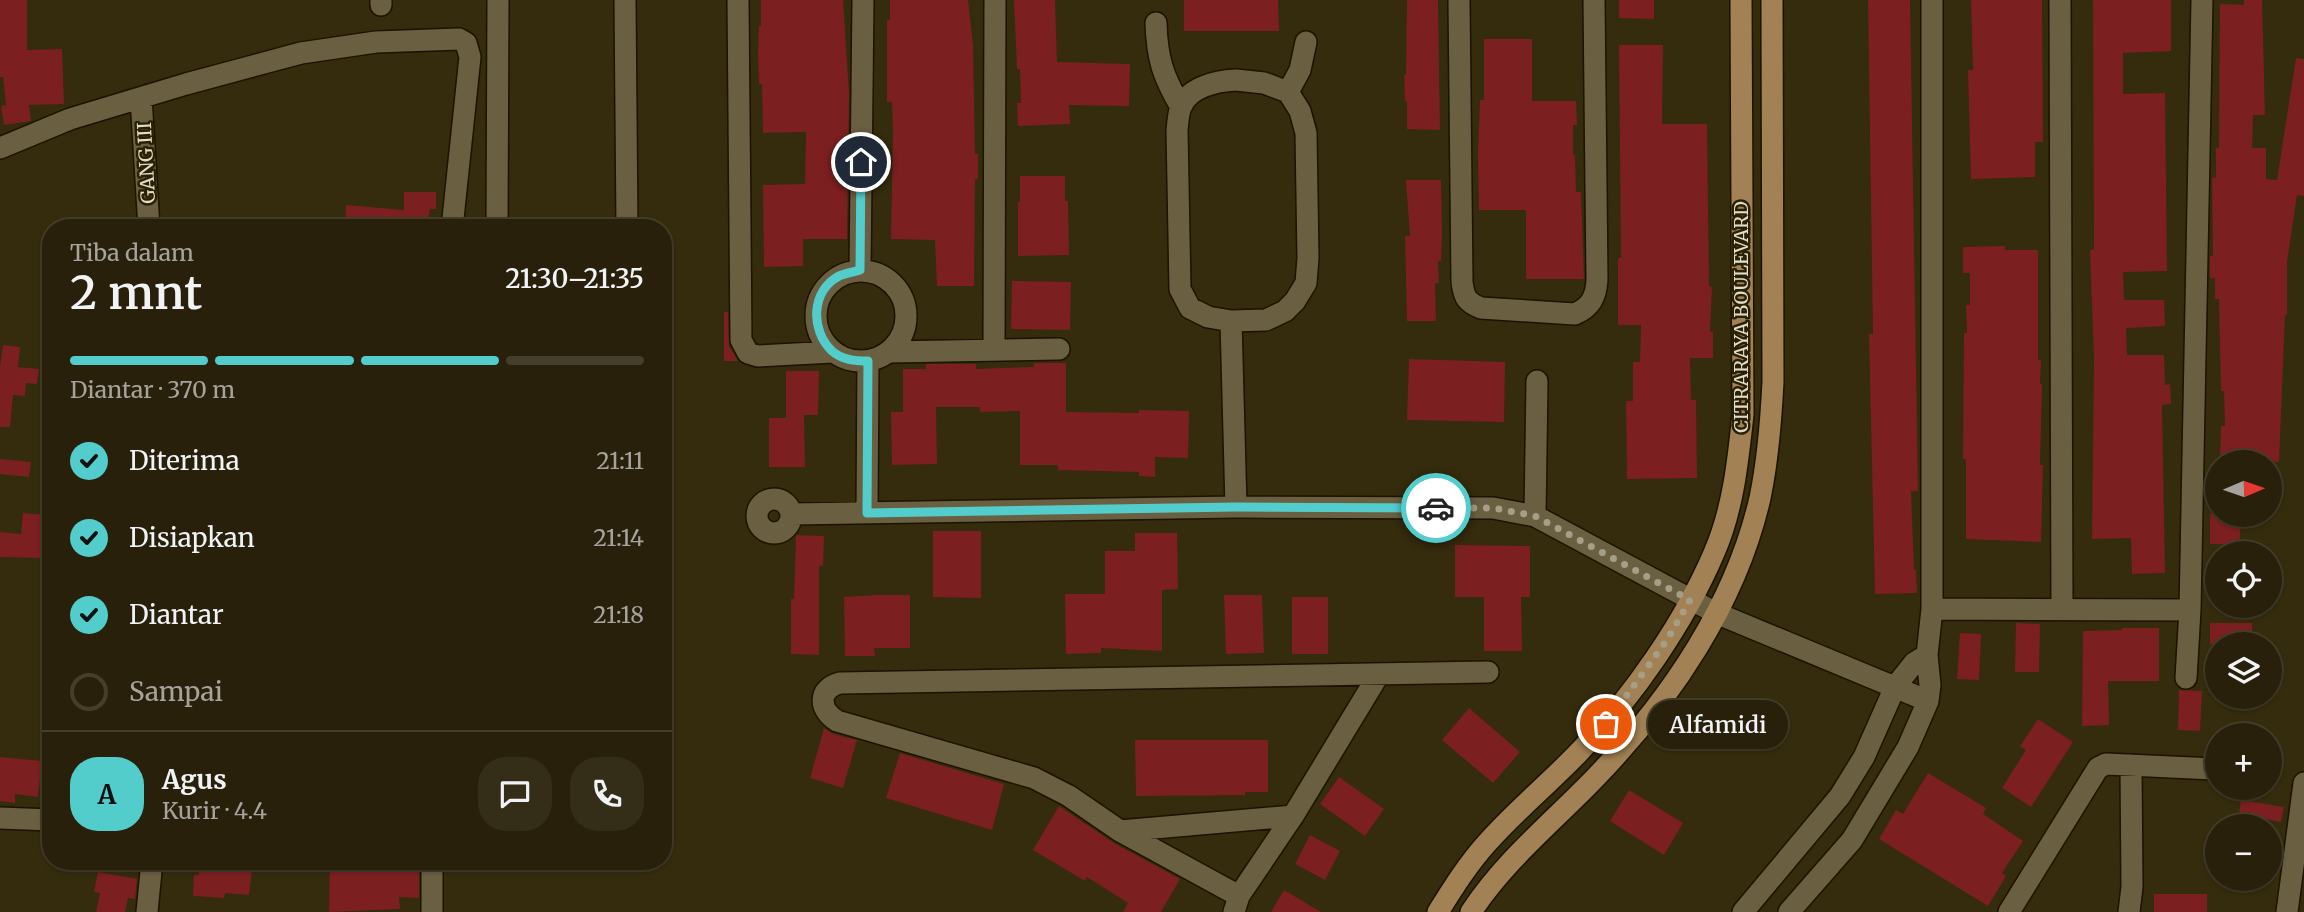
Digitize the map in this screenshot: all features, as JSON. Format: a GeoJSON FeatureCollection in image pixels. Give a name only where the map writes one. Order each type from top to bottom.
{"type":"FeatureCollection","features":[{"type":"Feature","properties":{"kind":"main road","name":"CITRARAYA BOULEVARD"},"geometry":{"type":"LineString","coordinates":[[1438,912],[1460,877],[1487,843],[1606,724],[1667,640],[1714,553],[1728,511],[1743,414],[1741,0]]}},
{"type":"Feature","properties":{"kind":"main road","name":"CITRARAYA BOULEVARD"},"geometry":{"type":"LineString","coordinates":[[1471,912],[1536,834],[1596,777],[1637,733],[1675,681],[1716,613],[1746,547],[1760,499],[1770,440],[1773,382],[1772,0]]}},
{"type":"Feature","properties":{"kind":"street"},"geometry":{"type":"LineString","coordinates":[[497,219],[498,0]]}},
{"type":"Feature","properties":{"kind":"street"},"geometry":{"type":"LineString","coordinates":[[625,0],[627,219]]}},
{"type":"Feature","properties":{"kind":"street"},"geometry":{"type":"LineString","coordinates":[[738,0],[741,340],[748,353],[758,356],[833,352]]}},
{"type":"Feature","properties":{"kind":"street"},"geometry":{"type":"LineString","coordinates":[[860,270],[863,0]]}},
{"type":"Feature","properties":{"kind":"street"},"geometry":{"type":"LineString","coordinates":[[994,350],[995,0]]}},
{"type":"Feature","properties":{"kind":"street"},"geometry":{"type":"LineString","coordinates":[[1459,0],[1464,298],[1481,308],[1575,314],[1585,310],[1596,291],[1594,0]]}},
{"type":"Feature","properties":{"kind":"street"},"geometry":{"type":"LineString","coordinates":[[1789,912],[1852,839],[1908,747],[1928,701],[1930,685],[1927,655],[1932,609],[1932,0]]}},
{"type":"Feature","properties":{"kind":"street"},"geometry":{"type":"LineString","coordinates":[[2060,0],[2062,609]]}},
{"type":"Feature","properties":{"kind":"street"},"geometry":{"type":"LineString","coordinates":[[2186,678],[2190,610],[2202,0]]}},
{"type":"Feature","properties":{"kind":"street"},"geometry":{"type":"LineString","coordinates":[[1156,23],[1160,64],[1166,82],[1181,107]]}},
{"type":"Feature","properties":{"kind":"street"},"geometry":{"type":"LineString","coordinates":[[0,149],[70,119],[301,53],[376,43],[440,38],[463,40],[470,57],[453,219]]}},
{"type":"Feature","properties":{"kind":"street"},"geometry":{"type":"LineString","coordinates":[[1288,92],[1300,71],[1306,42]]}},
{"type":"Feature","properties":{"kind":"street"},"geometry":{"type":"LineString","coordinates":[[1222,80],[1264,83],[1288,92],[1300,111],[1306,133],[1306,283],[1285,311],[1266,320],[1231,321],[1208,317],[1190,308],[1180,289],[1177,130],[1181,107],[1203,86],[1222,80]]}},
{"type":"Feature","properties":{"kind":"street","name":"GANG III"},"geometry":{"type":"LineString","coordinates":[[141,98],[148,219]]}},
{"type":"Feature","properties":{"kind":"street"},"geometry":{"type":"LineString","coordinates":[[890,352],[901,337],[906,319],[904,300],[894,284],[878,274],[860,270],[839,276],[822,291],[816,313],[819,335],[833,352],[850,360],[868,361],[890,352],[1059,349]]}},
{"type":"Feature","properties":{"kind":"street"},"geometry":{"type":"LineString","coordinates":[[1231,321],[1236,507]]}},
{"type":"Feature","properties":{"kind":"street"},"geometry":{"type":"LineString","coordinates":[[867,513],[868,361]]}},
{"type":"Feature","properties":{"kind":"street"},"geometry":{"type":"LineString","coordinates":[[1535,516],[1537,381]]}},
{"type":"Feature","properties":{"kind":"street"},"geometry":{"type":"LineString","coordinates":[[791,514],[1236,507],[1493,508],[1535,516],[1716,613],[1928,701]]}},
{"type":"Feature","properties":{"kind":"street"},"geometry":{"type":"LineString","coordinates":[[1932,609],[2190,610]]}},
{"type":"Feature","properties":{"kind":"street"},"geometry":{"type":"LineString","coordinates":[[1744,912],[1840,796],[1864,757],[1895,687],[1913,663],[1927,655]]}},
{"type":"Feature","properties":{"kind":"street"},"geometry":{"type":"LineString","coordinates":[[1379,674],[1236,904],[1069,796],[1034,778],[837,722],[824,708],[824,694],[830,686],[840,683],[1488,672]]}},
{"type":"Feature","properties":{"kind":"street"},"geometry":{"type":"LineString","coordinates":[[2009,912],[2098,768],[2106,764],[2205,769]]}},
{"type":"Feature","properties":{"kind":"street"},"geometry":{"type":"LineString","coordinates":[[2129,912],[2132,887],[2132,765]]}},
{"type":"Feature","properties":{"kind":"street"},"geometry":{"type":"LineString","coordinates":[[2287,912],[2304,783]]}},
{"type":"Feature","properties":{"kind":"street"},"geometry":{"type":"LineString","coordinates":[[1120,831],[1293,816]]}},
{"type":"Feature","properties":{"kind":"street"},"geometry":{"type":"LineString","coordinates":[[0,818],[42,820]]}},
{"type":"Feature","properties":{"kind":"street"},"geometry":{"type":"LineString","coordinates":[[147,912],[151,870]]}},
{"type":"Feature","properties":{"kind":"street"},"geometry":{"type":"LineString","coordinates":[[432,870],[432,912]]}},
{"type":"Feature","properties":{"kind":"building"},"geometry":{"type":"Polygon","coordinates":[[[0,0],[27,0],[27,50],[62,49],[64,104],[29,105],[31,121],[4,125],[1,106],[6,105],[3,77],[0,77],[0,0]]]}},
{"type":"Feature","properties":{"kind":"building"},"geometry":{"type":"Polygon","coordinates":[[[761,0],[843,0],[849,94],[847,239],[803,239],[803,266],[764,267],[763,185],[805,184],[806,132],[763,133],[758,52],[761,0]]]}},
{"type":"Feature","properties":{"kind":"building"},"geometry":{"type":"Polygon","coordinates":[[[890,0],[968,0],[973,45],[975,154],[978,154],[978,179],[975,179],[974,286],[937,286],[935,240],[891,239],[893,132],[892,102],[887,102],[887,20],[890,20],[890,0]]]}},
{"type":"Feature","properties":{"kind":"building"},"geometry":{"type":"Polygon","coordinates":[[[1014,0],[1055,0],[1057,62],[1130,64],[1129,106],[1069,105],[1070,124],[1018,126],[1017,103],[1021,103],[1020,69],[1017,69],[1014,0]]]}},
{"type":"Feature","properties":{"kind":"building"},"geometry":{"type":"Polygon","coordinates":[[[1184,0],[1278,0],[1279,31],[1184,31],[1184,0]]]}},
{"type":"Feature","properties":{"kind":"building"},"geometry":{"type":"Polygon","coordinates":[[[1407,0],[1438,0],[1440,130],[1407,129],[1404,75],[1407,0]]]}},
{"type":"Feature","properties":{"kind":"building"},"geometry":{"type":"Polygon","coordinates":[[[1619,0],[1654,0],[1654,19],[1619,18],[1619,0]]]}},
{"type":"Feature","properties":{"kind":"building"},"geometry":{"type":"Polygon","coordinates":[[[1868,0],[1910,0],[1918,491],[1911,491],[1917,593],[1875,594],[1869,334],[1873,334],[1868,0]]]}},
{"type":"Feature","properties":{"kind":"building"},"geometry":{"type":"Polygon","coordinates":[[[1971,0],[2042,0],[2043,142],[2035,142],[2035,177],[1971,179],[1968,70],[1973,70],[1971,0]]]}},
{"type":"Feature","properties":{"kind":"building"},"geometry":{"type":"Polygon","coordinates":[[[2093,0],[2171,0],[2171,51],[2123,53],[2123,94],[2165,93],[2167,271],[2123,272],[2124,300],[2164,300],[2165,326],[2126,328],[2127,355],[2164,355],[2165,385],[2170,384],[2171,404],[2162,405],[2165,573],[2132,574],[2131,538],[2092,539],[2094,359],[2090,250],[2094,249],[2093,0]]]}},
{"type":"Feature","properties":{"kind":"building"},"geometry":{"type":"Polygon","coordinates":[[[2244,0],[2262,0],[2265,115],[2253,115],[2252,148],[2266,148],[2266,179],[2277,180],[2296,58],[2304,59],[2304,196],[2297,195],[2287,262],[2287,315],[2279,450],[2220,450],[2221,426],[2225,426],[2224,391],[2221,391],[2219,299],[2215,299],[2215,278],[2210,278],[2210,256],[2213,256],[2212,178],[2216,177],[2216,148],[2219,148],[2220,4],[2244,5],[2244,0]]]}},
{"type":"Feature","properties":{"kind":"building"},"geometry":{"type":"Polygon","coordinates":[[[1484,39],[1532,39],[1532,101],[1576,101],[1577,125],[1573,125],[1573,155],[1576,192],[1581,192],[1584,279],[1526,279],[1526,210],[1479,210],[1478,154],[1480,100],[1484,100],[1484,39]]]}},
{"type":"Feature","properties":{"kind":"building"},"geometry":{"type":"Polygon","coordinates":[[[1619,45],[1663,45],[1662,124],[1707,124],[1709,286],[1712,287],[1710,331],[1713,332],[1713,358],[1690,358],[1691,400],[1696,400],[1697,478],[1627,479],[1626,401],[1633,401],[1633,362],[1640,362],[1641,325],[1618,325],[1618,258],[1621,258],[1619,45]]]}},
{"type":"Feature","properties":{"kind":"building"},"geometry":{"type":"Polygon","coordinates":[[[1020,176],[1065,176],[1069,255],[1018,256],[1020,176]]]}},
{"type":"Feature","properties":{"kind":"building"},"geometry":{"type":"Polygon","coordinates":[[[1406,180],[1441,180],[1442,234],[1441,261],[1438,261],[1439,283],[1435,283],[1436,321],[1407,321],[1405,236],[1410,236],[1406,180]]]}},
{"type":"Feature","properties":{"kind":"building"},"geometry":{"type":"Polygon","coordinates":[[[404,192],[436,192],[436,209],[430,209],[428,219],[345,219],[346,205],[404,210],[404,192]]]}},
{"type":"Feature","properties":{"kind":"building"},"geometry":{"type":"Polygon","coordinates":[[[2005,246],[2005,250],[2038,250],[2038,360],[2041,360],[2042,384],[2040,465],[2043,465],[2041,542],[1966,539],[1966,459],[1963,459],[1964,333],[1967,333],[1966,305],[1970,305],[1970,273],[1963,273],[1963,247],[2005,246]]]}},
{"type":"Feature","properties":{"kind":"building"},"geometry":{"type":"Polygon","coordinates":[[[1012,281],[1071,282],[1070,330],[1011,329],[1012,281]]]}},
{"type":"Feature","properties":{"kind":"building"},"geometry":{"type":"Polygon","coordinates":[[[724,312],[728,312],[729,346],[738,361],[724,361],[724,312]]]}},
{"type":"Feature","properties":{"kind":"building"},"geometry":{"type":"Polygon","coordinates":[[[3,345],[20,347],[18,367],[39,369],[37,384],[26,383],[25,396],[13,395],[10,427],[0,427],[0,367],[3,345]]]}},
{"type":"Feature","properties":{"kind":"building"},"geometry":{"type":"Polygon","coordinates":[[[1409,359],[1505,362],[1504,422],[1407,420],[1409,359]]]}},
{"type":"Feature","properties":{"kind":"building"},"geometry":{"type":"Polygon","coordinates":[[[1034,363],[1066,363],[1066,412],[1189,411],[1188,458],[1155,457],[1155,477],[1139,476],[1139,472],[1058,470],[1058,465],[1020,465],[1020,411],[980,412],[980,407],[936,407],[937,464],[892,465],[891,412],[903,412],[903,369],[926,369],[926,364],[976,364],[976,369],[1034,367],[1034,363]]]}},
{"type":"Feature","properties":{"kind":"building"},"geometry":{"type":"Polygon","coordinates":[[[786,371],[819,371],[818,415],[804,415],[805,467],[769,467],[769,418],[786,418],[786,371]]]}},
{"type":"Feature","properties":{"kind":"building"},"geometry":{"type":"Polygon","coordinates":[[[0,459],[31,462],[29,477],[0,474],[0,459]]]}},
{"type":"Feature","properties":{"kind":"building"},"geometry":{"type":"Polygon","coordinates":[[[23,513],[42,515],[42,558],[0,557],[0,532],[21,534],[23,513]]]}},
{"type":"Feature","properties":{"kind":"building"},"geometry":{"type":"Polygon","coordinates":[[[2210,527],[2240,527],[2240,541],[2210,541],[2210,527]]]}},
{"type":"Feature","properties":{"kind":"building"},"geometry":{"type":"Polygon","coordinates":[[[933,531],[981,531],[981,598],[933,597],[933,531]]]}},
{"type":"Feature","properties":{"kind":"building"},"geometry":{"type":"Polygon","coordinates":[[[1135,533],[1177,533],[1178,589],[1162,590],[1162,651],[1101,648],[1101,653],[1066,654],[1065,594],[1105,594],[1105,551],[1135,551],[1135,533]]]}},
{"type":"Feature","properties":{"kind":"building"},"geometry":{"type":"Polygon","coordinates":[[[796,535],[824,536],[823,566],[819,566],[819,655],[791,654],[791,599],[794,599],[796,535]]]}},
{"type":"Feature","properties":{"kind":"building"},"geometry":{"type":"Polygon","coordinates":[[[1455,545],[1530,546],[1530,597],[1521,597],[1522,651],[1484,651],[1484,597],[1455,597],[1455,545]]]}},
{"type":"Feature","properties":{"kind":"building"},"geometry":{"type":"Polygon","coordinates":[[[910,595],[910,648],[874,648],[875,656],[845,656],[844,597],[910,595]]]}},
{"type":"Feature","properties":{"kind":"building"},"geometry":{"type":"Polygon","coordinates":[[[1224,595],[1262,595],[1264,653],[1226,654],[1224,595]]]}},
{"type":"Feature","properties":{"kind":"building"},"geometry":{"type":"Polygon","coordinates":[[[1292,597],[1328,597],[1328,654],[1292,654],[1292,597]]]}},
{"type":"Feature","properties":{"kind":"building"},"geometry":{"type":"Polygon","coordinates":[[[2016,623],[2040,624],[2039,672],[2015,672],[2016,623]]]}},
{"type":"Feature","properties":{"kind":"building"},"geometry":{"type":"Polygon","coordinates":[[[2210,623],[2252,623],[2252,632],[2210,632],[2210,623]]]}},
{"type":"Feature","properties":{"kind":"building"},"geometry":{"type":"Polygon","coordinates":[[[2159,628],[2159,681],[2108,681],[2109,725],[2082,726],[2083,631],[2159,628]]]}},
{"type":"Feature","properties":{"kind":"building"},"geometry":{"type":"Polygon","coordinates":[[[1960,633],[1981,634],[1979,680],[1957,679],[1960,633]]]}},
{"type":"Feature","properties":{"kind":"building"},"geometry":{"type":"Polygon","coordinates":[[[2179,690],[2202,691],[2200,731],[2178,730],[2179,690]]]}},
{"type":"Feature","properties":{"kind":"building"},"geometry":{"type":"Polygon","coordinates":[[[1469,708],[1520,752],[1493,783],[1442,740],[1469,708]]]}},
{"type":"Feature","properties":{"kind":"building"},"geometry":{"type":"Polygon","coordinates":[[[2038,719],[2073,742],[2031,807],[2002,788],[2026,750],[2020,746],[2038,719]]]}},
{"type":"Feature","properties":{"kind":"building"},"geometry":{"type":"Polygon","coordinates":[[[824,728],[833,734],[857,740],[843,788],[810,778],[824,728]]]}},
{"type":"Feature","properties":{"kind":"building"},"geometry":{"type":"Polygon","coordinates":[[[1135,740],[1268,740],[1268,792],[1245,792],[1245,795],[1136,796],[1135,740]]]}},
{"type":"Feature","properties":{"kind":"building"},"geometry":{"type":"Polygon","coordinates":[[[900,753],[1004,784],[992,830],[886,798],[900,753]]]}},
{"type":"Feature","properties":{"kind":"building"},"geometry":{"type":"Polygon","coordinates":[[[0,757],[42,761],[38,797],[15,794],[15,803],[0,801],[0,757]]]}},
{"type":"Feature","properties":{"kind":"building"},"geometry":{"type":"Polygon","coordinates":[[[1928,773],[1986,808],[1983,814],[2023,841],[2002,873],[2006,876],[1988,906],[1879,839],[1896,810],[1903,814],[1928,773]]]}},
{"type":"Feature","properties":{"kind":"building"},"geometry":{"type":"Polygon","coordinates":[[[1339,777],[1384,809],[1365,836],[1320,804],[1339,777]]]}},
{"type":"Feature","properties":{"kind":"building"},"geometry":{"type":"Polygon","coordinates":[[[1629,790],[1683,823],[1664,855],[1610,821],[1629,790]]]}},
{"type":"Feature","properties":{"kind":"building"},"geometry":{"type":"Polygon","coordinates":[[[2241,800],[2284,807],[2282,817],[2282,814],[2239,814],[2241,800]]]}},
{"type":"Feature","properties":{"kind":"building"},"geometry":{"type":"Polygon","coordinates":[[[1059,806],[1114,843],[1180,879],[1161,912],[1123,912],[1128,903],[1087,877],[1085,881],[1033,850],[1059,806]]]}},
{"type":"Feature","properties":{"kind":"building"},"geometry":{"type":"Polygon","coordinates":[[[1310,835],[1340,851],[1325,880],[1295,864],[1310,835]]]}},
{"type":"Feature","properties":{"kind":"building"},"geometry":{"type":"Polygon","coordinates":[[[199,870],[252,870],[249,895],[225,893],[224,898],[193,896],[194,875],[199,875],[199,870]]]}},
{"type":"Feature","properties":{"kind":"building"},"geometry":{"type":"Polygon","coordinates":[[[330,870],[419,870],[419,898],[399,897],[400,909],[329,912],[330,870]]]}},
{"type":"Feature","properties":{"kind":"building"},"geometry":{"type":"Polygon","coordinates":[[[98,872],[137,879],[135,899],[128,898],[125,912],[96,912],[100,893],[94,892],[98,872]]]}},
{"type":"Feature","properties":{"kind":"building"},"geometry":{"type":"Polygon","coordinates":[[[1284,890],[1321,912],[1271,912],[1284,890]]]}},
{"type":"Feature","properties":{"kind":"building"},"geometry":{"type":"Polygon","coordinates":[[[2154,894],[2207,894],[2207,912],[2154,912],[2154,894]]]}},
{"type":"Feature","properties":{"kind":"way so far"},"geometry":{"type":"LineString","coordinates":[[1436,508],[1493,508],[1535,516],[1690,600],[1667,640],[1606,724]]}},
{"type":"Feature","properties":{"kind":"place","name":"Alfamidi"},"geometry":{"type":"Point","coordinates":[1606,724]}},
{"type":"Feature","properties":{"kind":"route"},"geometry":{"type":"LineString","coordinates":[[861,162],[860,270],[839,276],[822,291],[816,313],[819,335],[833,352],[850,360],[868,361],[867,513],[1236,507],[1436,508]]}}]}
